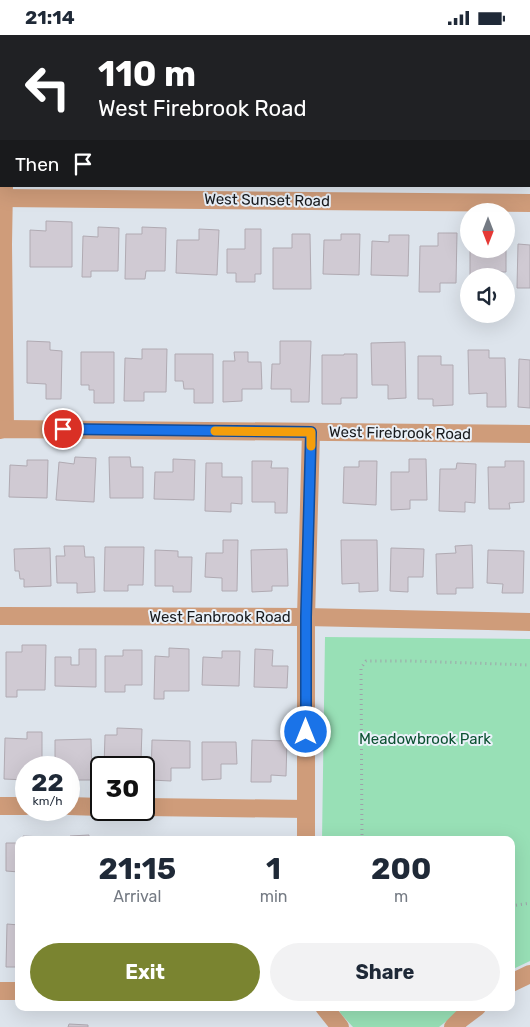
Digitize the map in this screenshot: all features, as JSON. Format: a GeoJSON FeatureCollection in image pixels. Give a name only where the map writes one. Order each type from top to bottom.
{"type":"FeatureCollection","features":[{"type":"Feature","properties":{"kind":"street","name":"West Sunset Road"},"geometry":{"type":"LineString","coordinates":[[4,192],[530,203]]}},
{"type":"Feature","properties":{"kind":"street"},"geometry":{"type":"LineString","coordinates":[[3,429],[4,192]]}},
{"type":"Feature","properties":{"kind":"street","name":"West Firebrook Road"},"geometry":{"type":"LineString","coordinates":[[3,429],[530,434]]}},
{"type":"Feature","properties":{"kind":"street"},"geometry":{"type":"LineString","coordinates":[[306,836],[306,617],[311,432]]}},
{"type":"Feature","properties":{"kind":"street","name":"West Fanbrook Road"},"geometry":{"type":"LineString","coordinates":[[0,616],[306,617],[530,622]]}},
{"type":"Feature","properties":{"kind":"street"},"geometry":{"type":"LineString","coordinates":[[0,806],[15,806]]}},
{"type":"Feature","properties":{"kind":"street"},"geometry":{"type":"LineString","coordinates":[[155,807],[306,809]]}},
{"type":"Feature","properties":{"kind":"street"},"geometry":{"type":"LineString","coordinates":[[515,981],[530,975]]}},
{"type":"Feature","properties":{"kind":"street"},"geometry":{"type":"LineString","coordinates":[[0,991],[15,991]]}},
{"type":"Feature","properties":{"kind":"street"},"geometry":{"type":"LineString","coordinates":[[327,1011],[340,1027]]}},
{"type":"Feature","properties":{"kind":"street"},"geometry":{"type":"LineString","coordinates":[[453,1027],[472,1011]]}},
{"type":"Feature","properties":{"kind":"path"},"geometry":{"type":"LineString","coordinates":[[362,836],[361,668],[366,661],[530,665]]}},
{"type":"Feature","properties":{"kind":"path"},"geometry":{"type":"LineString","coordinates":[[515,905],[530,903]]}},
{"type":"Feature","properties":{"kind":"green space","name":"Meadowbrook Park"},"geometry":{"type":"Polygon","coordinates":[[[325,637],[530,639],[530,961],[515,968],[515,836],[322,836],[325,637]]]}},
{"type":"Feature","properties":{"kind":"green space"},"geometry":{"type":"Polygon","coordinates":[[[340,1011],[459,1011],[439,1027],[353,1027],[340,1011]]]}},
{"type":"Feature","properties":{"kind":"building"},"geometry":{"type":"Polygon","coordinates":[[[46,221],[72,222],[72,267],[30,267],[30,230],[46,231],[46,221]]]}},
{"type":"Feature","properties":{"kind":"building"},"geometry":{"type":"Polygon","coordinates":[[[98,227],[119,228],[118,271],[91,271],[91,277],[82,277],[83,236],[98,237],[98,227]]]}},
{"type":"Feature","properties":{"kind":"building"},"geometry":{"type":"Polygon","coordinates":[[[142,227],[166,228],[165,271],[146,271],[145,279],[125,279],[126,234],[142,234],[142,227]]]}},
{"type":"Feature","properties":{"kind":"building"},"geometry":{"type":"Polygon","coordinates":[[[199,229],[219,230],[217,275],[176,273],[177,240],[199,240],[199,229]]]}},
{"type":"Feature","properties":{"kind":"building"},"geometry":{"type":"Polygon","coordinates":[[[245,229],[261,229],[261,274],[255,274],[255,282],[236,282],[236,273],[227,273],[227,249],[245,249],[245,229]]]}},
{"type":"Feature","properties":{"kind":"building"},"geometry":{"type":"Polygon","coordinates":[[[438,233],[457,233],[456,283],[440,283],[440,292],[419,292],[420,246],[438,246],[438,233]]]}},
{"type":"Feature","properties":{"kind":"building"},"geometry":{"type":"Polygon","coordinates":[[[292,234],[310,234],[311,289],[273,289],[273,248],[292,248],[292,234]]]}},
{"type":"Feature","properties":{"kind":"building"},"geometry":{"type":"Polygon","coordinates":[[[341,234],[360,234],[359,275],[323,274],[324,240],[341,240],[341,234]]]}},
{"type":"Feature","properties":{"kind":"building"},"geometry":{"type":"Polygon","coordinates":[[[389,235],[409,235],[408,276],[371,275],[372,241],[389,242],[389,235]]]}},
{"type":"Feature","properties":{"kind":"building"},"geometry":{"type":"Polygon","coordinates":[[[518,244],[530,245],[530,288],[517,288],[518,244]]]}},
{"type":"Feature","properties":{"kind":"building"},"geometry":{"type":"Polygon","coordinates":[[[470,258],[506,258],[506,268],[470,268],[470,258]]]}},
{"type":"Feature","properties":{"kind":"building"},"geometry":{"type":"Polygon","coordinates":[[[27,341],[50,342],[50,350],[62,351],[61,399],[46,399],[46,384],[27,383],[27,341]]]}},
{"type":"Feature","properties":{"kind":"building"},"geometry":{"type":"Polygon","coordinates":[[[280,341],[311,341],[309,402],[291,402],[291,389],[271,389],[272,364],[280,364],[280,341]]]}},
{"type":"Feature","properties":{"kind":"building"},"geometry":{"type":"Polygon","coordinates":[[[405,342],[406,398],[388,399],[388,385],[372,385],[371,343],[405,342]]]}},
{"type":"Feature","properties":{"kind":"building"},"geometry":{"type":"Polygon","coordinates":[[[142,349],[167,349],[166,392],[144,392],[144,401],[124,401],[125,358],[142,359],[142,349]]]}},
{"type":"Feature","properties":{"kind":"building"},"geometry":{"type":"Polygon","coordinates":[[[468,350],[489,350],[489,358],[505,358],[506,407],[487,407],[487,393],[469,394],[468,350]]]}},
{"type":"Feature","properties":{"kind":"building"},"geometry":{"type":"Polygon","coordinates":[[[81,352],[114,352],[114,403],[94,403],[94,390],[89,390],[89,385],[81,385],[81,352]]]}},
{"type":"Feature","properties":{"kind":"building"},"geometry":{"type":"Polygon","coordinates":[[[234,352],[248,352],[248,362],[261,362],[262,389],[242,389],[242,401],[223,402],[223,361],[235,361],[234,352]]]}},
{"type":"Feature","properties":{"kind":"building"},"geometry":{"type":"Polygon","coordinates":[[[175,354],[213,354],[213,403],[194,403],[194,389],[184,389],[183,381],[175,381],[175,354]]]}},
{"type":"Feature","properties":{"kind":"building"},"geometry":{"type":"Polygon","coordinates":[[[357,354],[357,398],[341,398],[341,404],[322,404],[322,355],[357,354]]]}},
{"type":"Feature","properties":{"kind":"building"},"geometry":{"type":"Polygon","coordinates":[[[418,356],[441,356],[441,365],[453,365],[453,405],[433,406],[433,399],[418,399],[418,356]]]}},
{"type":"Feature","properties":{"kind":"building"},"geometry":{"type":"Polygon","coordinates":[[[519,359],[530,360],[530,408],[518,407],[519,359]]]}},
{"type":"Feature","properties":{"kind":"building"},"geometry":{"type":"Polygon","coordinates":[[[75,457],[96,458],[94,502],[56,500],[59,462],[74,464],[75,457]]]}},
{"type":"Feature","properties":{"kind":"building"},"geometry":{"type":"Polygon","coordinates":[[[109,457],[130,457],[131,467],[143,467],[143,498],[110,498],[109,457]]]}},
{"type":"Feature","properties":{"kind":"building"},"geometry":{"type":"Polygon","coordinates":[[[173,459],[195,460],[194,500],[154,499],[155,472],[173,472],[173,459]]]}},
{"type":"Feature","properties":{"kind":"building"},"geometry":{"type":"Polygon","coordinates":[[[409,459],[426,459],[427,500],[410,500],[410,509],[391,510],[391,472],[409,472],[409,459]]]}},
{"type":"Feature","properties":{"kind":"building"},"geometry":{"type":"Polygon","coordinates":[[[27,460],[48,460],[47,498],[9,497],[10,465],[27,466],[27,460]]]}},
{"type":"Feature","properties":{"kind":"building"},"geometry":{"type":"Polygon","coordinates":[[[252,461],[272,461],[271,468],[288,468],[287,513],[275,513],[275,502],[252,502],[252,461]]]}},
{"type":"Feature","properties":{"kind":"building"},"geometry":{"type":"Polygon","coordinates":[[[359,461],[377,461],[376,505],[343,503],[344,467],[359,467],[359,461]]]}},
{"type":"Feature","properties":{"kind":"building"},"geometry":{"type":"Polygon","coordinates":[[[505,461],[524,461],[524,502],[509,503],[510,509],[489,509],[488,467],[505,467],[505,461]]]}},
{"type":"Feature","properties":{"kind":"building"},"geometry":{"type":"Polygon","coordinates":[[[206,463],[222,463],[222,477],[242,477],[242,504],[231,503],[231,512],[205,511],[206,463]]]}},
{"type":"Feature","properties":{"kind":"building"},"geometry":{"type":"Polygon","coordinates":[[[457,463],[476,464],[475,503],[465,502],[465,512],[439,511],[440,469],[456,469],[457,463]]]}},
{"type":"Feature","properties":{"kind":"building"},"geometry":{"type":"Polygon","coordinates":[[[223,540],[238,540],[237,591],[222,591],[222,578],[205,577],[206,553],[223,553],[223,540]]]}},
{"type":"Feature","properties":{"kind":"building"},"geometry":{"type":"Polygon","coordinates":[[[341,540],[377,540],[378,591],[359,592],[359,583],[342,584],[341,540]]]}},
{"type":"Feature","properties":{"kind":"building"},"geometry":{"type":"Polygon","coordinates":[[[472,545],[473,588],[456,588],[456,594],[437,594],[436,554],[456,553],[455,546],[472,545]]]}},
{"type":"Feature","properties":{"kind":"building"},"geometry":{"type":"Polygon","coordinates":[[[64,546],[84,546],[85,557],[94,557],[95,592],[77,593],[77,583],[57,583],[56,556],[65,556],[64,546]]]}},
{"type":"Feature","properties":{"kind":"building"},"geometry":{"type":"Polygon","coordinates":[[[105,547],[144,547],[143,585],[128,585],[128,591],[104,591],[105,547]]]}},
{"type":"Feature","properties":{"kind":"building"},"geometry":{"type":"Polygon","coordinates":[[[50,548],[51,586],[24,587],[24,579],[20,579],[19,571],[15,571],[14,549],[50,548]]]}},
{"type":"Feature","properties":{"kind":"building"},"geometry":{"type":"Polygon","coordinates":[[[391,548],[424,549],[423,577],[408,577],[408,592],[390,591],[391,548]]]}},
{"type":"Feature","properties":{"kind":"building"},"geometry":{"type":"Polygon","coordinates":[[[287,549],[288,586],[272,586],[272,591],[252,592],[251,550],[287,549]]]}},
{"type":"Feature","properties":{"kind":"building"},"geometry":{"type":"Polygon","coordinates":[[[155,550],[178,551],[178,557],[192,557],[191,592],[173,592],[173,586],[155,586],[155,550]]]}},
{"type":"Feature","properties":{"kind":"building"},"geometry":{"type":"Polygon","coordinates":[[[488,550],[524,551],[523,593],[502,593],[503,584],[487,583],[488,550]]]}},
{"type":"Feature","properties":{"kind":"building"},"geometry":{"type":"Polygon","coordinates":[[[22,645],[46,645],[45,690],[17,690],[17,697],[6,697],[6,652],[22,652],[22,645]]]}},
{"type":"Feature","properties":{"kind":"building"},"geometry":{"type":"Polygon","coordinates":[[[169,648],[189,649],[189,691],[164,691],[164,699],[154,699],[155,656],[169,657],[169,648]]]}},
{"type":"Feature","properties":{"kind":"building"},"geometry":{"type":"Polygon","coordinates":[[[79,649],[96,649],[96,687],[55,686],[55,657],[71,657],[71,665],[79,665],[79,649]]]}},
{"type":"Feature","properties":{"kind":"building"},"geometry":{"type":"Polygon","coordinates":[[[255,649],[273,650],[272,666],[288,666],[287,688],[254,687],[255,649]]]}},
{"type":"Feature","properties":{"kind":"building"},"geometry":{"type":"Polygon","coordinates":[[[123,650],[142,650],[142,685],[125,685],[125,692],[105,692],[105,656],[123,656],[123,650]]]}},
{"type":"Feature","properties":{"kind":"building"},"geometry":{"type":"Polygon","coordinates":[[[222,651],[240,651],[239,686],[202,685],[203,657],[222,658],[222,651]]]}},
{"type":"Feature","properties":{"kind":"building"},"geometry":{"type":"Polygon","coordinates":[[[117,728],[142,729],[141,756],[104,756],[105,735],[117,735],[117,728]]]}},
{"type":"Feature","properties":{"kind":"building"},"geometry":{"type":"Polygon","coordinates":[[[27,732],[42,732],[42,756],[15,756],[15,780],[4,779],[5,738],[27,739],[27,732]]]}},
{"type":"Feature","properties":{"kind":"building"},"geometry":{"type":"Polygon","coordinates":[[[91,739],[90,780],[80,780],[80,756],[55,756],[55,740],[91,739]]]}},
{"type":"Feature","properties":{"kind":"building"},"geometry":{"type":"Polygon","coordinates":[[[152,740],[190,741],[190,768],[171,768],[171,781],[155,780],[155,756],[152,756],[152,740]]]}},
{"type":"Feature","properties":{"kind":"building"},"geometry":{"type":"Polygon","coordinates":[[[252,740],[287,741],[286,776],[271,775],[271,782],[251,782],[252,740]]]}},
{"type":"Feature","properties":{"kind":"building"},"geometry":{"type":"Polygon","coordinates":[[[202,742],[236,742],[237,764],[221,764],[221,779],[202,780],[202,742]]]}},
{"type":"Feature","properties":{"kind":"building"},"geometry":{"type":"Polygon","coordinates":[[[6,843],[15,843],[15,872],[6,871],[6,843]]]}},
{"type":"Feature","properties":{"kind":"building"},"geometry":{"type":"Polygon","coordinates":[[[7,924],[15,925],[15,967],[6,967],[7,924]]]}},
{"type":"Feature","properties":{"kind":"building"},"geometry":{"type":"Polygon","coordinates":[[[69,1024],[88,1025],[88,1027],[68,1027],[69,1024]]]}},
{"type":"Feature","properties":{"kind":"slow traffic"},"geometry":{"type":"LineString","coordinates":[[215,431],[311,432],[311,446]]}},
{"type":"Feature","properties":{"kind":"route"},"geometry":{"type":"LineString","coordinates":[[63,429],[311,432],[306,617],[306,732]]}}]}
